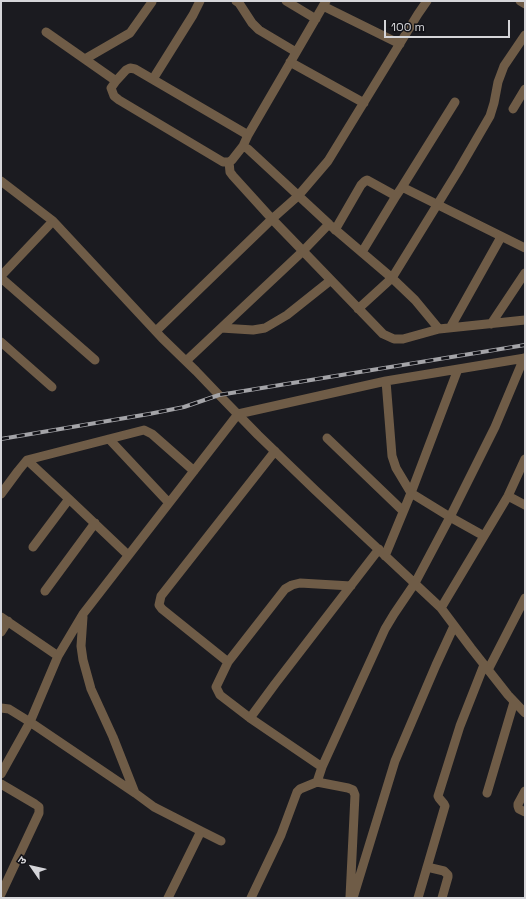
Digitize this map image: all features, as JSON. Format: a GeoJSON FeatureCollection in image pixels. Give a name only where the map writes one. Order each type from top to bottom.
{"type":"FeatureCollection","features":[{"type":"Feature","properties":{"kind":"street"},"geometry":{"type":"LineString","coordinates":[[85,59],[130,33],[151,1]]}},
{"type":"Feature","properties":{"kind":"street"},"geometry":{"type":"LineString","coordinates":[[154,80],[200,1]]}},
{"type":"Feature","properties":{"kind":"street"},"geometry":{"type":"LineString","coordinates":[[236,1],[259,30],[296,52]]}},
{"type":"Feature","properties":{"kind":"street"},"geometry":{"type":"LineString","coordinates":[[286,1],[316,19]]}},
{"type":"Feature","properties":{"kind":"street"},"geometry":{"type":"LineString","coordinates":[[156,331],[272,219],[298,196],[328,161],[427,1]]}},
{"type":"Feature","properties":{"kind":"street"},"geometry":{"type":"LineString","coordinates":[[520,1],[525,4]]}},
{"type":"Feature","properties":{"kind":"street"},"geometry":{"type":"LineString","coordinates":[[248,135],[135,69],[132,68],[126,70],[111,88],[114,96],[119,100],[223,162],[229,162],[243,146],[290,62],[325,4],[400,44]]}},
{"type":"Feature","properties":{"kind":"street"},"geometry":{"type":"LineString","coordinates":[[46,32],[116,81]]}},
{"type":"Feature","properties":{"kind":"street"},"geometry":{"type":"LineString","coordinates":[[358,309],[392,278],[437,205],[490,116],[498,82],[504,66],[525,35]]}},
{"type":"Feature","properties":{"kind":"street"},"geometry":{"type":"LineString","coordinates":[[290,62],[364,103]]}},
{"type":"Feature","properties":{"kind":"street"},"geometry":{"type":"LineString","coordinates":[[513,109],[525,89]]}},
{"type":"Feature","properties":{"kind":"street"},"geometry":{"type":"LineString","coordinates":[[362,252],[455,102]]}},
{"type":"Feature","properties":{"kind":"street"},"geometry":{"type":"LineString","coordinates":[[243,146],[332,227],[392,278],[415,300],[440,330]]}},
{"type":"Feature","properties":{"kind":"street"},"geometry":{"type":"LineString","coordinates":[[229,162],[230,172],[233,176],[272,219],[383,334],[394,339],[450,328],[525,320]]}},
{"type":"Feature","properties":{"kind":"street"},"geometry":{"type":"LineString","coordinates":[[186,361],[303,251],[332,227],[364,181],[368,180],[396,196]]}},
{"type":"Feature","properties":{"kind":"street"},"geometry":{"type":"LineString","coordinates":[[1,181],[53,221],[156,331],[275,451],[441,608],[486,667],[514,702],[525,713]]}},
{"type":"Feature","properties":{"kind":"street"},"geometry":{"type":"LineString","coordinates":[[402,187],[525,248]]}},
{"type":"Feature","properties":{"kind":"street"},"geometry":{"type":"LineString","coordinates":[[53,221],[1,277],[95,360]]}},
{"type":"Feature","properties":{"kind":"street"},"geometry":{"type":"LineString","coordinates":[[450,328],[501,237]]}},
{"type":"Feature","properties":{"kind":"street"},"geometry":{"type":"LineString","coordinates":[[491,324],[525,273]]}},
{"type":"Feature","properties":{"kind":"street"},"geometry":{"type":"LineString","coordinates":[[221,328],[253,330],[265,328],[287,315],[331,280]]}},
{"type":"Feature","properties":{"kind":"street"},"geometry":{"type":"LineString","coordinates":[[1,342],[52,387]]}},
{"type":"Feature","properties":{"kind":"street"},"geometry":{"type":"LineString","coordinates":[[1,774],[30,722],[58,656],[83,614],[238,414],[386,381],[525,358]]}},
{"type":"Feature","properties":{"kind":"street"},"geometry":{"type":"LineString","coordinates":[[317,782],[322,767],[385,629],[415,583],[450,517],[495,427],[525,358]]}},
{"type":"Feature","properties":{"kind":"street"},"geometry":{"type":"LineString","coordinates":[[250,718],[350,586],[382,552],[403,512],[411,493],[458,368]]}},
{"type":"Feature","properties":{"kind":"street"},"geometry":{"type":"LineString","coordinates":[[386,381],[392,456],[396,468],[411,493],[484,536]]}},
{"type":"Feature","properties":{"kind":"street"},"geometry":{"type":"LineString","coordinates":[[1,494],[27,460],[144,430],[152,434],[194,470]]}},
{"type":"Feature","properties":{"kind":"street"},"geometry":{"type":"LineString","coordinates":[[327,438],[403,512]]}},
{"type":"Feature","properties":{"kind":"street"},"geometry":{"type":"LineString","coordinates":[[109,439],[169,503]]}},
{"type":"Feature","properties":{"kind":"street"},"geometry":{"type":"LineString","coordinates":[[228,662],[162,609],[160,604],[161,596],[275,451]]}},
{"type":"Feature","properties":{"kind":"street"},"geometry":{"type":"LineString","coordinates":[[441,608],[508,496],[525,459]]}},
{"type":"Feature","properties":{"kind":"street"},"geometry":{"type":"LineString","coordinates":[[27,460],[128,555]]}},
{"type":"Feature","properties":{"kind":"street"},"geometry":{"type":"LineString","coordinates":[[508,496],[525,505]]}},
{"type":"Feature","properties":{"kind":"street"},"geometry":{"type":"LineString","coordinates":[[33,547],[69,499]]}},
{"type":"Feature","properties":{"kind":"street"},"geometry":{"type":"LineString","coordinates":[[45,591],[95,524]]}},
{"type":"Feature","properties":{"kind":"street"},"geometry":{"type":"LineString","coordinates":[[322,767],[250,718],[220,695],[216,687],[228,662],[286,589],[292,585],[300,583],[350,586]]}},
{"type":"Feature","properties":{"kind":"street"},"geometry":{"type":"LineString","coordinates":[[418,898],[445,806],[438,796],[460,726],[486,667],[524,601]]}},
{"type":"Feature","properties":{"kind":"street"},"geometry":{"type":"LineString","coordinates":[[83,614],[81,646],[83,660],[91,689],[113,737],[135,793]]}},
{"type":"Feature","properties":{"kind":"street"},"geometry":{"type":"LineString","coordinates":[[1,632],[5,619],[58,656]]}},
{"type":"Feature","properties":{"kind":"street"},"geometry":{"type":"LineString","coordinates":[[353,898],[395,761],[454,626]]}},
{"type":"Feature","properties":{"kind":"street"},"geometry":{"type":"LineString","coordinates":[[488,793],[514,702]]}},
{"type":"Feature","properties":{"kind":"street"},"geometry":{"type":"LineString","coordinates":[[1,708],[9,709],[30,722],[154,807],[221,841]]}},
{"type":"Feature","properties":{"kind":"street"},"geometry":{"type":"LineString","coordinates":[[252,898],[281,835],[297,792],[300,789],[317,782],[348,788],[353,790],[355,795],[350,898]]}},
{"type":"Feature","properties":{"kind":"street"},"geometry":{"type":"LineString","coordinates":[[1,784],[35,804],[39,808],[39,813],[1,894]]}},
{"type":"Feature","properties":{"kind":"street"},"geometry":{"type":"LineString","coordinates":[[525,791],[518,804],[518,809],[525,812]]}},
{"type":"Feature","properties":{"kind":"street"},"geometry":{"type":"LineString","coordinates":[[168,898],[200,830]]}},
{"type":"Feature","properties":{"kind":"street"},"geometry":{"type":"LineString","coordinates":[[427,867],[444,871],[448,875],[442,898]]}},
{"type":"Feature","properties":{"kind":"railway"},"geometry":{"type":"LineString","coordinates":[[1,439],[184,407],[219,395],[525,345]]}}]}
